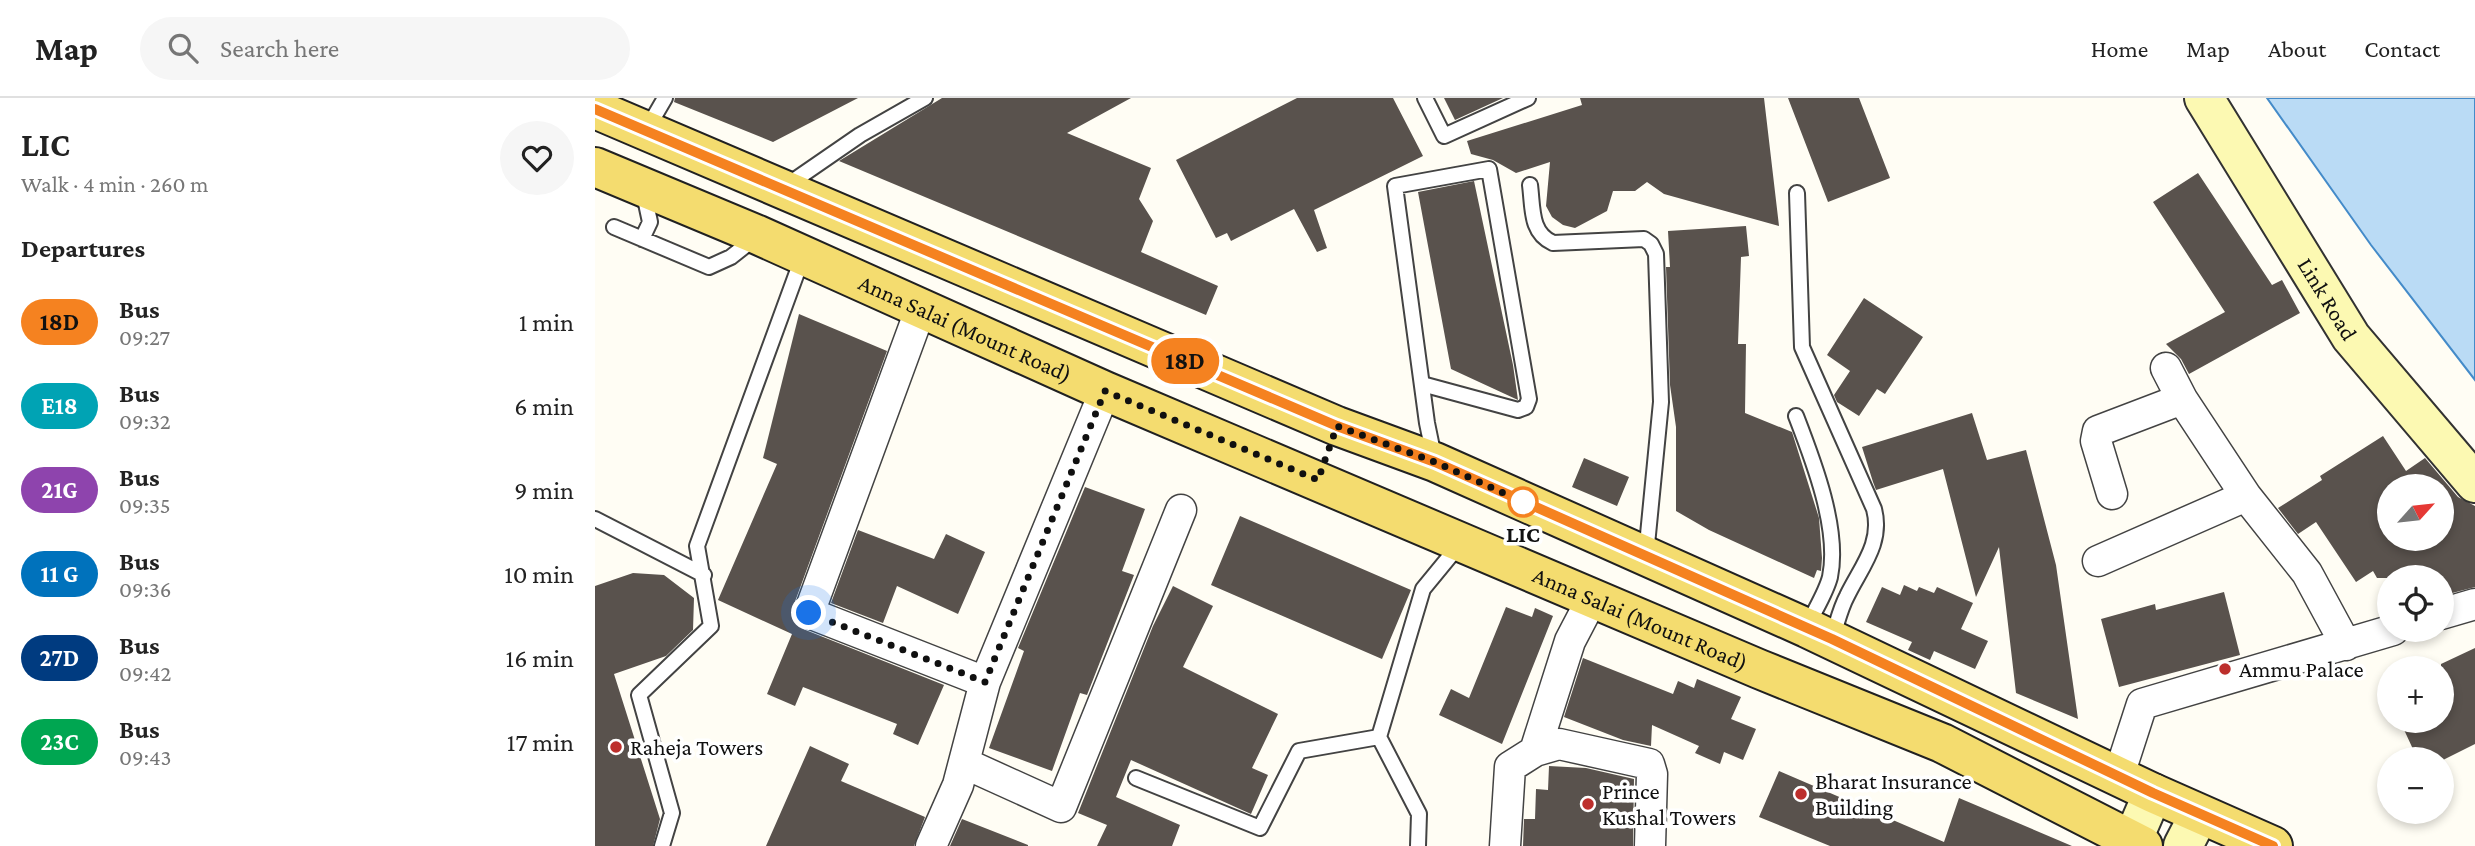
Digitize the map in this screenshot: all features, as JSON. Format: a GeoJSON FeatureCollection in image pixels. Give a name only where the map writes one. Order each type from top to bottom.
{"type":"FeatureCollection","features":[{"type":"Feature","properties":{"kind":"main road"},"geometry":{"type":"LineString","coordinates":[[595,109],[1337,426],[1435,462],[1819,634],[2119,775],[2153,793],[2191,830],[2273,846]]}},
{"type":"Feature","properties":{"kind":"main road","name":"Anna Salai (Mount Road)"},"geometry":{"type":"LineString","coordinates":[[595,167],[804,255],[1105,391],[1942,743],[2135,844]]}},
{"type":"Feature","properties":{"kind":"main road"},"geometry":{"type":"LineString","coordinates":[[1318,480],[1337,426]]}},
{"type":"Feature","properties":{"kind":"street","name":"Link Road"},"geometry":{"type":"LineString","coordinates":[[2204,98],[2351,337],[2475,483]]}},
{"type":"Feature","properties":{"kind":"street"},"geometry":{"type":"LineString","coordinates":[[921,308],[809,613],[985,682]]}},
{"type":"Feature","properties":{"kind":"street"},"geometry":{"type":"LineString","coordinates":[[2166,368],[2182,399],[2246,496],[2307,572],[2346,645]]}},
{"type":"Feature","properties":{"kind":"street"},"geometry":{"type":"LineString","coordinates":[[931,846],[958,785],[985,682],[1105,391]]}},
{"type":"Feature","properties":{"kind":"street"},"geometry":{"type":"LineString","coordinates":[[2112,494],[2096,441],[2098,431],[2182,399]]}},
{"type":"Feature","properties":{"kind":"street"},"geometry":{"type":"LineString","coordinates":[[2098,561],[2246,496]]}},
{"type":"Feature","properties":{"kind":"street"},"geometry":{"type":"LineString","coordinates":[[964,763],[1061,807],[1181,510]]}},
{"type":"Feature","properties":{"kind":"street"},"geometry":{"type":"LineString","coordinates":[[1535,751],[1570,641],[1593,597]]}},
{"type":"Feature","properties":{"kind":"street"},"geometry":{"type":"LineString","coordinates":[[2454,610],[2475,604]]}},
{"type":"Feature","properties":{"kind":"street"},"geometry":{"type":"LineString","coordinates":[[2119,775],[2143,704],[2377,635]]}},
{"type":"Feature","properties":{"kind":"street"},"geometry":{"type":"LineString","coordinates":[[1505,846],[1510,766],[1535,751],[1559,744],[1649,764],[1652,774],[1650,846]]}},
{"type":"Feature","properties":{"kind":"street"},"geometry":{"type":"LineString","coordinates":[[2135,844],[2153,793]]}},
{"type":"Feature","properties":{"kind":"lane"},"geometry":{"type":"LineString","coordinates":[[646,131],[665,98]]}},
{"type":"Feature","properties":{"kind":"lane"},"geometry":{"type":"LineString","coordinates":[[782,189],[860,135],[925,98]]}},
{"type":"Feature","properties":{"kind":"lane"},"geometry":{"type":"LineString","coordinates":[[1425,98],[1444,136],[1528,98]]}},
{"type":"Feature","properties":{"kind":"lane"},"geometry":{"type":"LineString","coordinates":[[1422,384],[1518,410],[1526,407],[1529,399],[1489,169],[1395,186],[1422,384],[1435,462]]}},
{"type":"Feature","properties":{"kind":"lane"},"geometry":{"type":"LineString","coordinates":[[641,186],[650,222],[642,239]]}},
{"type":"Feature","properties":{"kind":"lane"},"geometry":{"type":"LineString","coordinates":[[1530,186],[1536,229],[1544,239],[1553,243],[1644,239],[1651,244],[1656,254],[1661,402],[1646,557]]}},
{"type":"Feature","properties":{"kind":"lane"},"geometry":{"type":"LineString","coordinates":[[1797,193],[1802,347],[1874,509],[1879,526],[1874,546],[1845,599],[1819,634]]}},
{"type":"Feature","properties":{"kind":"lane"},"geometry":{"type":"LineString","coordinates":[[614,227],[709,267],[731,257],[758,235]]}},
{"type":"Feature","properties":{"kind":"lane"},"geometry":{"type":"LineString","coordinates":[[662,846],[672,813],[639,695],[711,625],[697,546],[804,255]]}},
{"type":"Feature","properties":{"kind":"lane"},"geometry":{"type":"LineString","coordinates":[[1796,416],[1811,456],[1825,509],[1830,550],[1830,577],[1819,634]]}},
{"type":"Feature","properties":{"kind":"lane"},"geometry":{"type":"LineString","coordinates":[[595,519],[704,576]]}},
{"type":"Feature","properties":{"kind":"lane"},"geometry":{"type":"LineString","coordinates":[[1418,846],[1419,814],[1379,737],[1423,589],[1463,541]]}},
{"type":"Feature","properties":{"kind":"lane"},"geometry":{"type":"LineString","coordinates":[[1136,778],[1260,828],[1299,751],[1379,737]]}},
{"type":"Feature","properties":{"kind":"water"},"geometry":{"type":"Polygon","coordinates":[[[2267,98],[2475,98],[2475,380],[2371,245],[2267,98]]]}},
{"type":"Feature","properties":{"kind":"building"},"geometry":{"type":"Polygon","coordinates":[[[675,98],[858,98],[773,142],[674,102],[675,98]]]}},
{"type":"Feature","properties":{"kind":"building"},"geometry":{"type":"Polygon","coordinates":[[[942,98],[1131,98],[1067,133],[1151,168],[1139,199],[1153,221],[1141,252],[1218,286],[1206,315],[839,161],[942,98]]]}},
{"type":"Feature","properties":{"kind":"building"},"geometry":{"type":"Polygon","coordinates":[[[1297,98],[1393,98],[1423,156],[1314,210],[1327,248],[1317,252],[1294,209],[1231,241],[1227,233],[1216,238],[1176,160],[1297,98]]]}},
{"type":"Feature","properties":{"kind":"building"},"geometry":{"type":"Polygon","coordinates":[[[1444,98],[1503,98],[1455,120],[1444,98]]]}},
{"type":"Feature","properties":{"kind":"building"},"geometry":{"type":"Polygon","coordinates":[[[1580,98],[1764,98],[1779,226],[1664,194],[1647,182],[1635,191],[1613,191],[1607,211],[1575,228],[1563,225],[1552,217],[1546,206],[1550,162],[1516,173],[1493,160],[1471,154],[1467,141],[1582,105],[1580,98]]]}},
{"type":"Feature","properties":{"kind":"building"},"geometry":{"type":"Polygon","coordinates":[[[1788,98],[1859,98],[1890,178],[1828,202],[1788,98]]]}},
{"type":"Feature","properties":{"kind":"building"},"geometry":{"type":"Polygon","coordinates":[[[2198,173],[2272,285],[2282,280],[2300,313],[2189,374],[2181,359],[2166,344],[2225,312],[2153,202],[2198,173]]]}},
{"type":"Feature","properties":{"kind":"building"},"geometry":{"type":"Polygon","coordinates":[[[1474,181],[1518,400],[1451,369],[1418,192],[1474,181]]]}},
{"type":"Feature","properties":{"kind":"building"},"geometry":{"type":"Polygon","coordinates":[[[1746,226],[1749,256],[1741,257],[1738,344],[1746,344],[1745,413],[1792,432],[1819,518],[1821,571],[1817,570],[1814,578],[1709,530],[1676,511],[1676,427],[1670,385],[1666,267],[1670,267],[1668,231],[1746,226]]]}},
{"type":"Feature","properties":{"kind":"building"},"geometry":{"type":"Polygon","coordinates":[[[1864,298],[1923,337],[1885,394],[1877,389],[1859,416],[1837,402],[1834,395],[1850,371],[1827,355],[1864,298]]]}},
{"type":"Feature","properties":{"kind":"building"},"geometry":{"type":"Polygon","coordinates":[[[799,314],[887,351],[793,607],[792,617],[803,629],[944,685],[918,745],[893,734],[897,724],[803,687],[795,706],[767,694],[792,634],[718,600],[777,464],[763,458],[799,314]]]}},
{"type":"Feature","properties":{"kind":"building"},"geometry":{"type":"Polygon","coordinates":[[[1972,413],[1987,460],[2026,450],[2056,565],[2078,719],[2016,693],[1999,547],[1976,597],[1943,469],[1876,490],[1873,482],[1862,447],[1972,413]]]}},
{"type":"Feature","properties":{"kind":"building"},"geometry":{"type":"Polygon","coordinates":[[[2383,436],[2406,471],[2425,458],[2439,474],[2377,474],[2377,551],[2454,551],[2454,492],[2475,506],[2475,587],[2454,593],[2454,565],[2377,565],[2377,578],[2373,571],[2356,582],[2316,522],[2298,534],[2278,508],[2322,480],[2320,476],[2383,436]]]}},
{"type":"Feature","properties":{"kind":"building"},"geometry":{"type":"Polygon","coordinates":[[[1584,458],[1629,477],[1617,506],[1572,487],[1584,458]]]}},
{"type":"Feature","properties":{"kind":"building"},"geometry":{"type":"Polygon","coordinates":[[[1085,487],[1145,509],[1122,571],[1134,575],[1087,695],[1080,693],[1052,771],[989,748],[1024,651],[1018,648],[1085,487]]]}},
{"type":"Feature","properties":{"kind":"building"},"geometry":{"type":"Polygon","coordinates":[[[1240,516],[1411,590],[1382,659],[1211,585],[1240,516]]]}},
{"type":"Feature","properties":{"kind":"building"},"geometry":{"type":"Polygon","coordinates":[[[858,530],[934,559],[946,534],[985,552],[958,614],[897,586],[883,623],[831,603],[858,530]]]}},
{"type":"Feature","properties":{"kind":"building","name":"Raheja Towers"},"geometry":{"type":"Polygon","coordinates":[[[633,573],[664,575],[694,598],[693,630],[666,656],[614,674],[660,819],[653,846],[595,846],[595,586],[633,573]]]}},
{"type":"Feature","properties":{"kind":"building"},"geometry":{"type":"Polygon","coordinates":[[[1904,585],[1917,591],[1919,587],[1934,593],[1937,587],[1973,603],[1961,629],[1988,641],[1975,669],[1934,651],[1930,660],[1908,650],[1912,642],[1866,622],[1882,587],[1900,595],[1904,585]]]}},
{"type":"Feature","properties":{"kind":"building"},"geometry":{"type":"Polygon","coordinates":[[[1173,586],[1213,606],[1183,667],[1278,714],[1252,768],[1268,775],[1251,814],[1131,760],[1116,797],[1180,825],[1172,846],[1097,846],[1107,825],[1078,813],[1153,626],[1173,586]]]}},
{"type":"Feature","properties":{"kind":"building"},"geometry":{"type":"Polygon","coordinates":[[[2224,592],[2240,655],[2119,687],[2101,619],[2155,604],[2156,610],[2224,592]]]}},
{"type":"Feature","properties":{"kind":"building"},"geometry":{"type":"Polygon","coordinates":[[[1506,607],[1532,617],[1535,608],[1553,616],[1502,744],[1439,715],[1451,689],[1469,698],[1506,607]]]}},
{"type":"Feature","properties":{"kind":"building"},"geometry":{"type":"Polygon","coordinates":[[[2475,648],[2475,744],[2454,754],[2454,747],[2412,747],[2406,733],[2454,733],[2454,658],[2475,648]]]}},
{"type":"Feature","properties":{"kind":"building"},"geometry":{"type":"Polygon","coordinates":[[[1583,658],[1673,694],[1678,681],[1694,688],[1697,679],[1741,697],[1731,719],[1756,729],[1743,760],[1724,752],[1720,764],[1695,753],[1699,746],[1652,725],[1651,746],[1623,740],[1564,717],[1583,658]]]}},
{"type":"Feature","properties":{"kind":"building"},"geometry":{"type":"Polygon","coordinates":[[[810,746],[849,764],[841,781],[925,817],[914,846],[766,846],[810,746]]]}},
{"type":"Feature","properties":{"kind":"building","name":"Prince Kushal Towers"},"geometry":{"type":"Polygon","coordinates":[[[1549,766],[1586,768],[1634,779],[1633,846],[1523,846],[1524,819],[1535,819],[1536,789],[1548,790],[1549,766]]]}},
{"type":"Feature","properties":{"kind":"building","name":"Bharat Insurance Building"},"geometry":{"type":"Polygon","coordinates":[[[1779,771],[1944,842],[1959,798],[2072,846],[1830,846],[1759,817],[1779,771]]]}},
{"type":"Feature","properties":{"kind":"building"},"geometry":{"type":"Polygon","coordinates":[[[962,819],[1028,845],[1028,846],[950,846],[962,819]]]}},
{"type":"Feature","properties":{"kind":"bus line","name":"18D"},"geometry":{"type":"LineString","coordinates":[[595,109],[1337,426],[1435,462],[1832,639],[2199,815],[2273,846]]}},
{"type":"Feature","properties":{"kind":"place","name":"LIC"},"geometry":{"type":"Point","coordinates":[1523,502]}},
{"type":"Feature","properties":{"kind":"place","name":"Ammu Palace"},"geometry":{"type":"Point","coordinates":[2225,669]}},
{"type":"Feature","properties":{"kind":"place","name":"Raheja Towers"},"geometry":{"type":"Point","coordinates":[616,747]}},
{"type":"Feature","properties":{"kind":"place","name":"Bharat Insurance Building"},"geometry":{"type":"Point","coordinates":[1801,794]}},
{"type":"Feature","properties":{"kind":"place","name":"Prince Kushal Towers"},"geometry":{"type":"Point","coordinates":[1588,804]}},
{"type":"Feature","properties":{"kind":"route"},"geometry":{"type":"LineString","coordinates":[[809,613],[985,682],[1105,391],[1318,480],[1337,426],[1435,462],[1528,504],[1523,502]]}}]}
